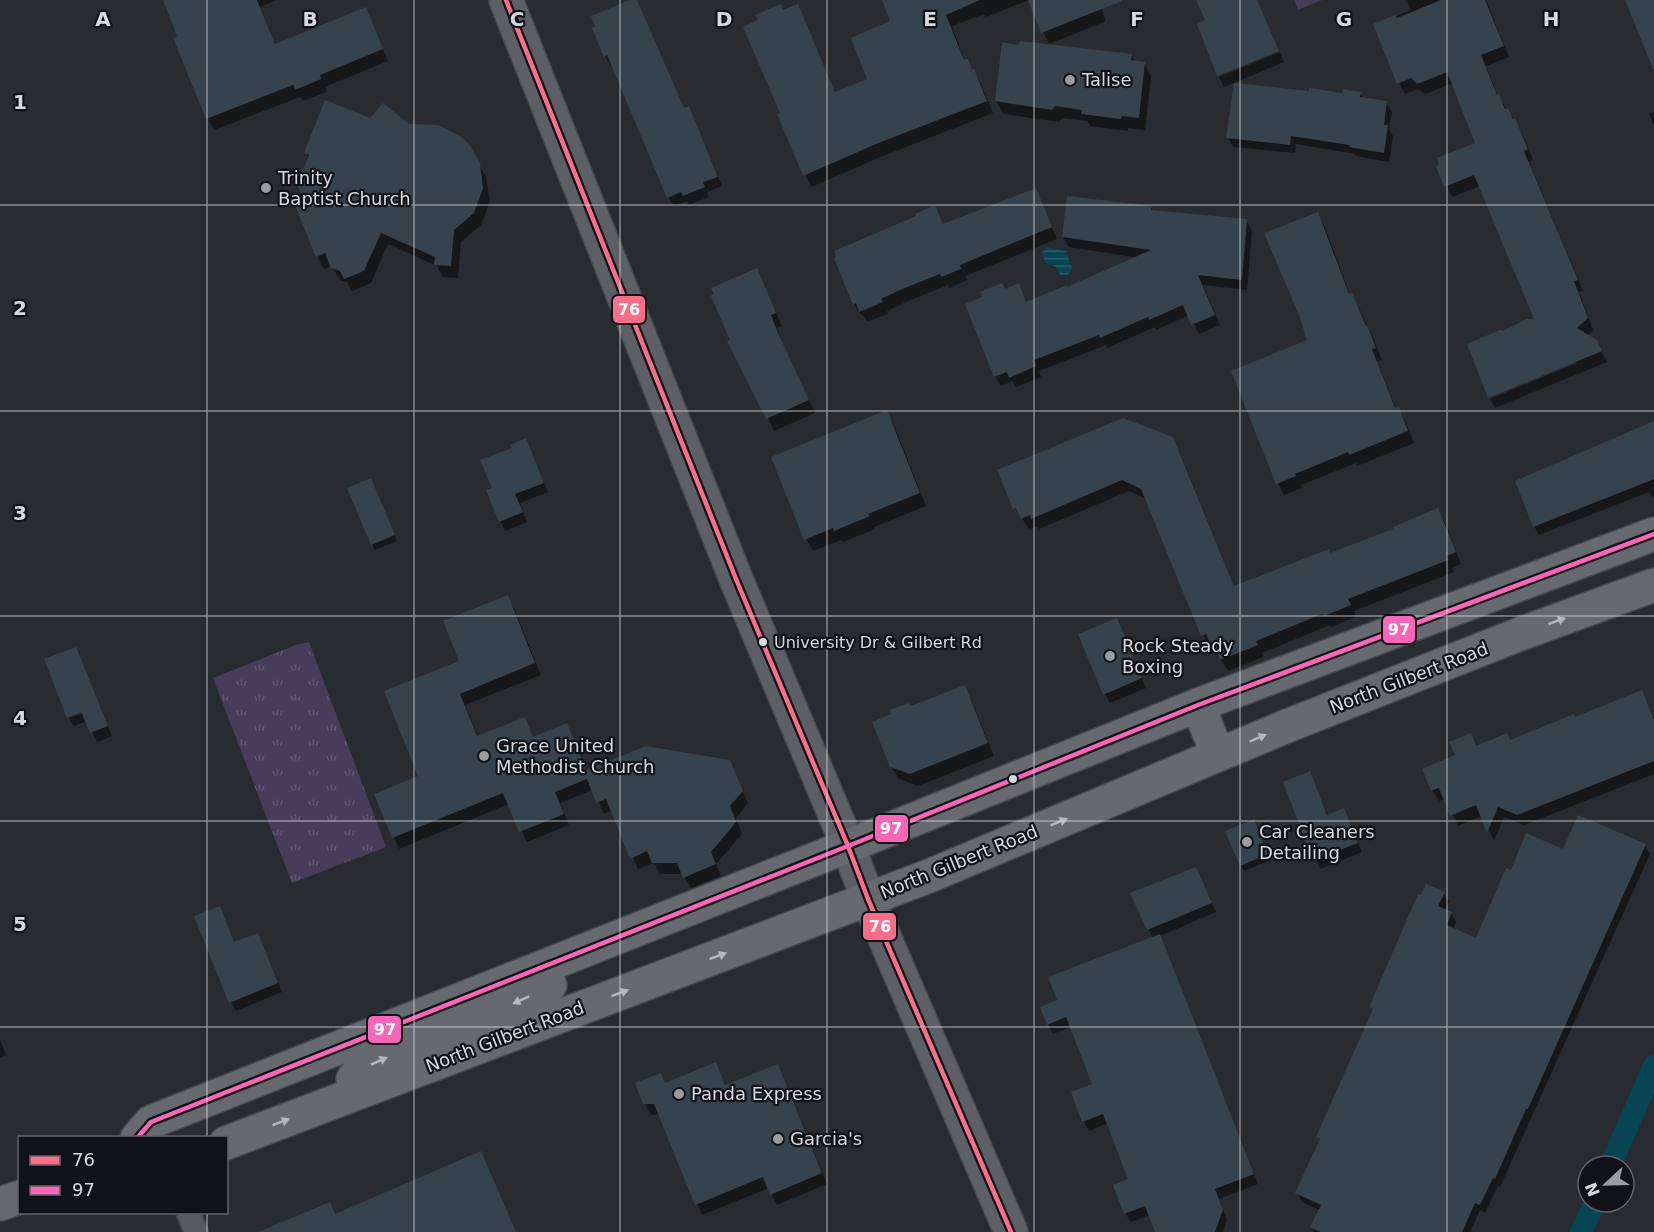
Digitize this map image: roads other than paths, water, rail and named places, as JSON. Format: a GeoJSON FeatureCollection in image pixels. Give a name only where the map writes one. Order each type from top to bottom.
{"type":"FeatureCollection","features":[{"type":"Feature","properties":{"kind":"main road"},"geometry":{"type":"LineString","coordinates":[[506,0],[736,579],[868,898],[1011,1232]]}},
{"type":"Feature","properties":{"kind":"main road"},"geometry":{"type":"LineString","coordinates":[[148,1132],[449,1004],[1198,705],[1654,534]]}},
{"type":"Feature","properties":{"kind":"main road","name":"North Gilbert Road"},"geometry":{"type":"LineString","coordinates":[[228,1142],[940,871],[1218,755],[1520,634],[1654,585]]}},
{"type":"Feature","properties":{"kind":"main road"},"geometry":{"type":"LineString","coordinates":[[1505,590],[1520,634]]}},
{"type":"Feature","properties":{"kind":"main road"},"geometry":{"type":"LineString","coordinates":[[1198,705],[1218,755]]}},
{"type":"Feature","properties":{"kind":"main road"},"geometry":{"type":"LineString","coordinates":[[469,1050],[470,1035],[477,1021],[541,991],[558,979],[582,951]]}},
{"type":"Feature","properties":{"kind":"main road"},"geometry":{"type":"LineString","coordinates":[[339,1100],[356,1074],[446,1029],[452,1019],[449,1004]]}},
{"type":"Feature","properties":{"kind":"main road"},"geometry":{"type":"LineString","coordinates":[[0,1204],[18,1198]]}},
{"type":"Feature","properties":{"kind":"street"},"geometry":{"type":"LineString","coordinates":[[189,1214],[196,1232]]}},
{"type":"Feature","properties":{"kind":"water"},"geometry":{"type":"Polygon","coordinates":[[[1047,247],[1066,251],[1072,268],[1068,275],[1060,275],[1056,267],[1045,262],[1042,252],[1047,247]]]}},
{"type":"Feature","properties":{"kind":"waterway"},"geometry":{"type":"LineString","coordinates":[[1615,1154],[1654,1066]]}},
{"type":"Feature","properties":{"kind":"waterway"},"geometry":{"type":"LineString","coordinates":[[1581,1232],[1589,1214]]}},
{"type":"Feature","properties":{"kind":"place","name":"Talise"},"geometry":{"type":"Point","coordinates":[1070,80]}},
{"type":"Feature","properties":{"kind":"place","name":"Trinity Baptist Church"},"geometry":{"type":"Point","coordinates":[266,188]}},
{"type":"Feature","properties":{"kind":"place","name":"University Dr & Gilbert Rd"},"geometry":{"type":"Point","coordinates":[763,642]}},
{"type":"Feature","properties":{"kind":"place","name":"Rock Steady Boxing"},"geometry":{"type":"Point","coordinates":[1110,656]}},
{"type":"Feature","properties":{"kind":"place","name":"Grace United Methodist Church"},"geometry":{"type":"Point","coordinates":[484,756]}},
{"type":"Feature","properties":{"kind":"place","name":"Car Cleaners Detailing"},"geometry":{"type":"Point","coordinates":[1247,842]}},
{"type":"Feature","properties":{"kind":"place","name":"Panda Express"},"geometry":{"type":"Point","coordinates":[679,1094]}},
{"type":"Feature","properties":{"kind":"place","name":"Garcia's"},"geometry":{"type":"Point","coordinates":[778,1139]}}]}
